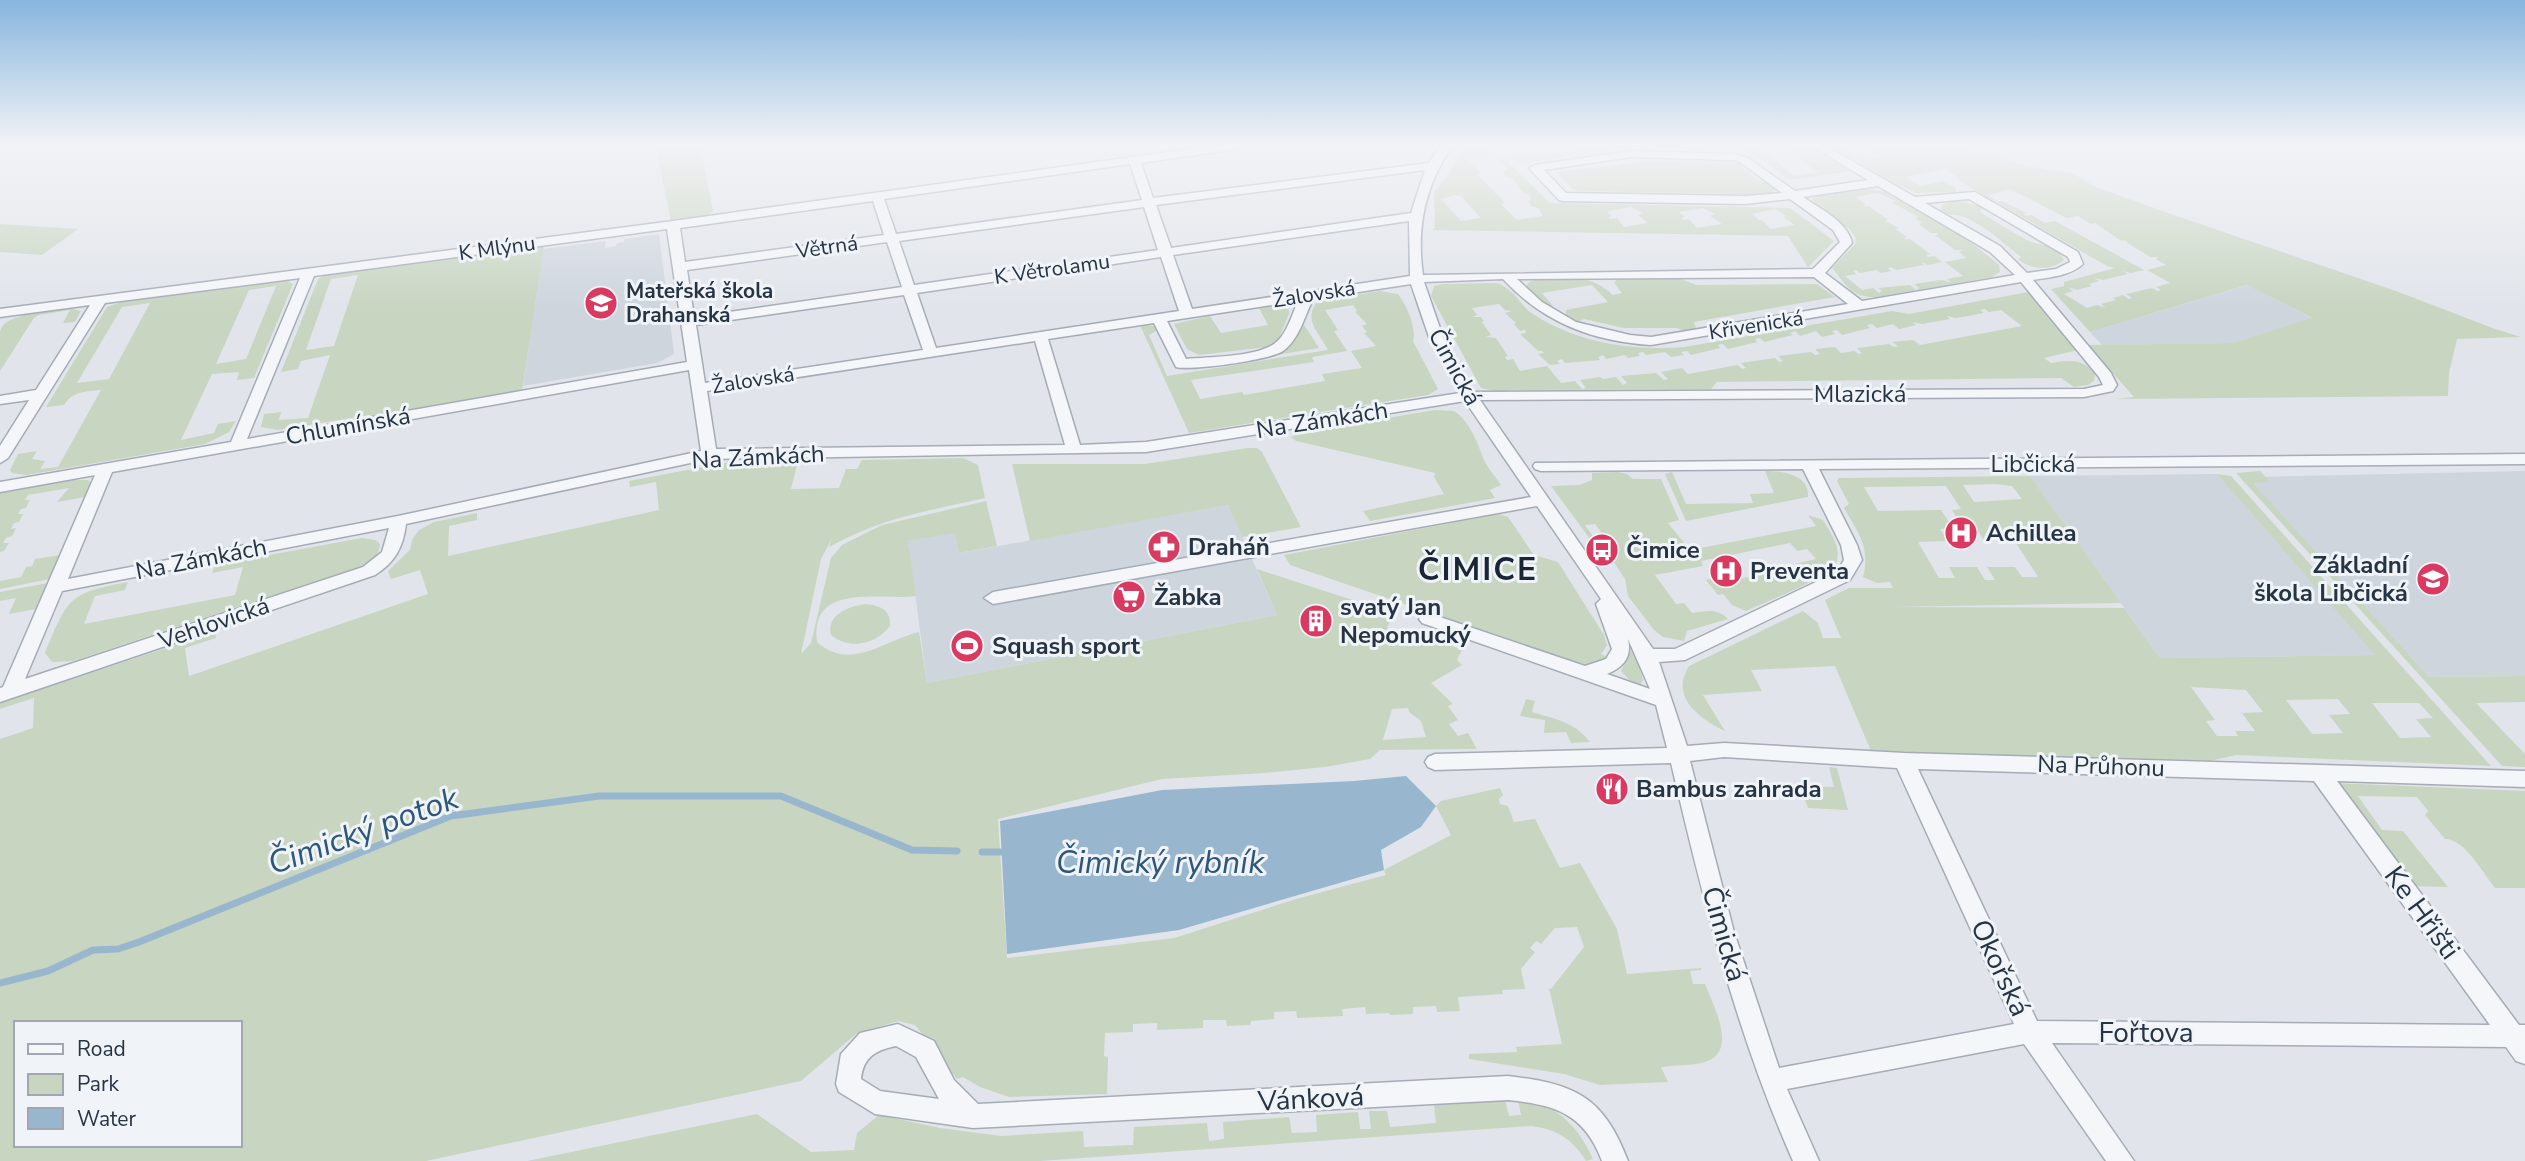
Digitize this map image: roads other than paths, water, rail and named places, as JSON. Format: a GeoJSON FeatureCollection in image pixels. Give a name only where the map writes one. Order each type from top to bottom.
{"type":"FeatureCollection","features":[{"type":"Feature","properties":{"kind":"street","name":"K Mlýnu"},"geometry":{"type":"LineString","coordinates":[[2,315],[855,199]]}},
{"type":"Feature","properties":{"kind":"street"},"geometry":{"type":"LineString","coordinates":[[878,199],[931,353]]}},
{"type":"Feature","properties":{"kind":"street","name":"Větrná"},"geometry":{"type":"LineString","coordinates":[[680,267],[1170,199]]}},
{"type":"Feature","properties":{"kind":"street","name":"Čimická"},"geometry":{"type":"LineString","coordinates":[[1419,199],[1415,216],[1414,259],[1421,300],[1434,331],[1469,396],[1640,640],[1648,656],[1664,701],[1725,944],[1771,1081],[1805,1161]]}},
{"type":"Feature","properties":{"kind":"street"},"geometry":{"type":"LineString","coordinates":[[1695,199],[1751,199]]}},
{"type":"Feature","properties":{"kind":"street"},"geometry":{"type":"LineString","coordinates":[[1799,199],[1844,235],[1846,243],[1818,273],[1861,307]]}},
{"type":"Feature","properties":{"kind":"street"},"geometry":{"type":"LineString","coordinates":[[1912,199],[1995,249],[2014,266],[2022,278]]}},
{"type":"Feature","properties":{"kind":"street","name":"Křivenická"},"geometry":{"type":"LineString","coordinates":[[1915,201],[1932,199]]}},
{"type":"Feature","properties":{"kind":"street","name":"Křivenická"},"geometry":{"type":"LineString","coordinates":[[1507,276],[1529,300],[1560,321],[1604,336],[1667,340],[2067,270],[2077,264],[2076,259],[1978,199]]}},
{"type":"Feature","properties":{"kind":"street"},"geometry":{"type":"LineString","coordinates":[[1149,202],[1187,314]]}},
{"type":"Feature","properties":{"kind":"street","name":"K Větrolamu"},"geometry":{"type":"LineString","coordinates":[[689,322],[1415,216]]}},
{"type":"Feature","properties":{"kind":"street"},"geometry":{"type":"LineString","coordinates":[[673,225],[709,454]]}},
{"type":"Feature","properties":{"kind":"street"},"geometry":{"type":"LineString","coordinates":[[237,445],[309,273]]}},
{"type":"Feature","properties":{"kind":"street","name":"Žalovská"},"geometry":{"type":"LineString","coordinates":[[699,388],[1417,279],[1818,273]]}},
{"type":"Feature","properties":{"kind":"street","name":"Mlazická"},"geometry":{"type":"LineString","coordinates":[[1469,396],[2095,393],[2108,388],[2110,385],[2106,376],[2022,278]]}},
{"type":"Feature","properties":{"kind":"street"},"geometry":{"type":"LineString","coordinates":[[1159,318],[1181,364],[1249,354],[1277,349],[1285,340],[1308,295]]}},
{"type":"Feature","properties":{"kind":"street"},"geometry":{"type":"LineString","coordinates":[[0,458],[100,300]]}},
{"type":"Feature","properties":{"kind":"street"},"geometry":{"type":"LineString","coordinates":[[1040,336],[1074,450]]}},
{"type":"Feature","properties":{"kind":"street","name":"Chlumínská"},"geometry":{"type":"LineString","coordinates":[[0,487],[695,365]]}},
{"type":"Feature","properties":{"kind":"street"},"geometry":{"type":"LineString","coordinates":[[0,400],[40,394]]}},
{"type":"Feature","properties":{"kind":"street","name":"Na Zámkách"},"geometry":{"type":"LineString","coordinates":[[55,587],[398,521],[709,454],[1074,450],[1173,443],[1469,396]]}},
{"type":"Feature","properties":{"kind":"street","name":"Libčická"},"geometry":{"type":"LineString","coordinates":[[1541,466],[2525,459]]}},
{"type":"Feature","properties":{"kind":"street"},"geometry":{"type":"LineString","coordinates":[[1648,656],[1678,655],[1844,576],[1853,560],[1850,545],[1810,466]]}},
{"type":"Feature","properties":{"kind":"street"},"geometry":{"type":"LineString","coordinates":[[5,693],[55,587],[106,468]]}},
{"type":"Feature","properties":{"kind":"street"},"geometry":{"type":"LineString","coordinates":[[993,598],[1541,500]]}},
{"type":"Feature","properties":{"kind":"street","name":"Vehlovická"},"geometry":{"type":"LineString","coordinates":[[5,693],[369,571],[387,561],[394,549],[398,521]]}},
{"type":"Feature","properties":{"kind":"street","name":"Čimická"},"geometry":{"type":"LineString","coordinates":[[1585,673],[1613,666],[1620,658],[1622,645],[1587,566]]}},
{"type":"Feature","properties":{"kind":"street"},"geometry":{"type":"LineString","coordinates":[[1428,619],[1664,701]]}},
{"type":"Feature","properties":{"kind":"street","name":"Na Průhonu"},"geometry":{"type":"LineString","coordinates":[[1435,762],[1677,755],[1724,750],[1904,761],[2525,779]]}},
{"type":"Feature","properties":{"kind":"street","name":"Okořská"},"geometry":{"type":"LineString","coordinates":[[1904,761],[2030,1032],[2121,1161]]}},
{"type":"Feature","properties":{"kind":"street","name":"Ke Hřišti"},"geometry":{"type":"LineString","coordinates":[[2319,772],[2521,1042]]}},
{"type":"Feature","properties":{"kind":"street","name":"Fořtova"},"geometry":{"type":"LineString","coordinates":[[1771,1081],[2030,1032],[2521,1042]]}},
{"type":"Feature","properties":{"kind":"street","name":"Vánková"},"geometry":{"type":"LineString","coordinates":[[973,1116],[945,1088],[925,1049],[898,1035],[869,1041],[850,1062],[848,1084],[875,1102],[973,1116],[1508,1088],[1542,1091],[1568,1099],[1594,1121],[1615,1161]]}},
{"type":"Feature","properties":{"kind":"water","name":"Čimický rybník"},"geometry":{"type":"Polygon","coordinates":[[[1406,776],[1436,806],[1421,827],[1381,850],[1384,870],[1179,930],[1007,954],[1000,821],[1162,790],[1406,776]]]}},
{"type":"Feature","properties":{"kind":"waterway","name":"Čimický potok"},"geometry":{"type":"LineString","coordinates":[[0,983],[48,971],[93,950],[118,949],[139,942],[451,816],[599,796],[781,796],[912,850],[957,851]]}},
{"type":"Feature","properties":{"kind":"waterway","name":"Čimický potok"},"geometry":{"type":"LineString","coordinates":[[982,852],[1000,852]]}},
{"type":"Feature","properties":{"kind":"place","name":"Mateřská škola Drahanská"},"geometry":{"type":"Point","coordinates":[601,303]}},
{"type":"Feature","properties":{"kind":"place","name":"Achillea"},"geometry":{"type":"Point","coordinates":[1961,533]}},
{"type":"Feature","properties":{"kind":"place","name":"Draháň"},"geometry":{"type":"Point","coordinates":[1164,547]}},
{"type":"Feature","properties":{"kind":"place","name":"Čimice"},"geometry":{"type":"Point","coordinates":[1602,550]}},
{"type":"Feature","properties":{"kind":"place","name":"Preventa"},"geometry":{"type":"Point","coordinates":[1726,571]}},
{"type":"Feature","properties":{"kind":"place","name":"Základní škola Libčická"},"geometry":{"type":"Point","coordinates":[2433,579]}},
{"type":"Feature","properties":{"kind":"place","name":"Žabka"},"geometry":{"type":"Point","coordinates":[1129,597]}},
{"type":"Feature","properties":{"kind":"place","name":"svatý Jan Nepomucký"},"geometry":{"type":"Point","coordinates":[1316,621]}},
{"type":"Feature","properties":{"kind":"place","name":"Squash sport"},"geometry":{"type":"Point","coordinates":[967,646]}},
{"type":"Feature","properties":{"kind":"place","name":"Bambus zahrada"},"geometry":{"type":"Point","coordinates":[1612,789]}},
{"type":"Feature","properties":{"kind":"district","name":"ČIMICE"},"geometry":{"type":"Point","coordinates":[1478,569]}}]}
